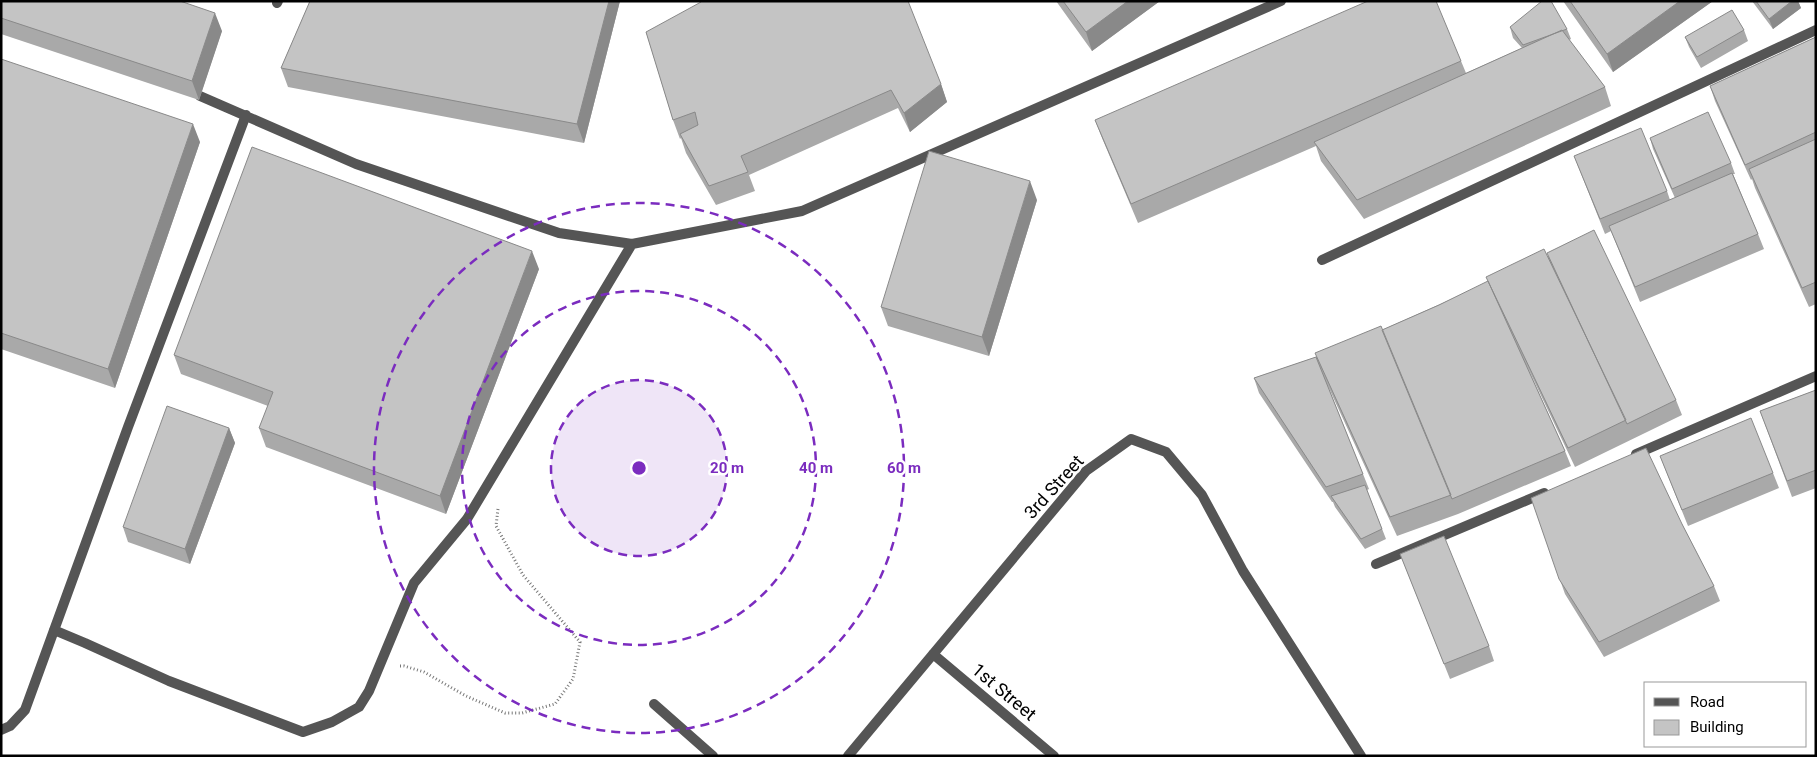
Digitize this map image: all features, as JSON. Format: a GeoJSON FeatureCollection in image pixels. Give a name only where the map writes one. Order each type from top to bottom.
{"type":"FeatureCollection","features":[{"type":"Feature","properties":{"kind":"street"},"geometry":{"type":"LineString","coordinates":[[200,96],[356,164],[559,233],[632,244],[802,211],[1281,1]]}},
{"type":"Feature","properties":{"kind":"street"},"geometry":{"type":"LineString","coordinates":[[1322,260],[1816,30]]}},
{"type":"Feature","properties":{"kind":"street"},"geometry":{"type":"LineString","coordinates":[[1,730],[10,726],[25,710],[132,417],[246,116]]}},
{"type":"Feature","properties":{"kind":"street"},"geometry":{"type":"LineString","coordinates":[[54,630],[169,681],[303,732],[332,722],[359,707],[369,691],[414,583],[467,519],[490,484],[632,244]]}},
{"type":"Feature","properties":{"kind":"street"},"geometry":{"type":"LineString","coordinates":[[1624,459],[1816,376]]}},
{"type":"Feature","properties":{"kind":"street","name":"3rd Street"},"geometry":{"type":"LineString","coordinates":[[848,756],[1086,471],[1131,439],[1166,452],[1202,495],[1243,572],[1361,756]]}},
{"type":"Feature","properties":{"kind":"street"},"geometry":{"type":"LineString","coordinates":[[1376,564],[1550,490]]}},
{"type":"Feature","properties":{"kind":"street","name":"1st Street"},"geometry":{"type":"LineString","coordinates":[[933,654],[1054,756]]}},
{"type":"Feature","properties":{"kind":"street"},"geometry":{"type":"LineString","coordinates":[[654,704],[712,756]]}},
{"type":"Feature","properties":{"kind":"path"},"geometry":{"type":"LineString","coordinates":[[377,671],[404,666],[424,672],[466,696],[505,712],[522,713],[555,704],[573,679],[580,642],[523,575],[504,542],[496,526],[498,504],[490,484]]}},
{"type":"Feature","properties":{"kind":"building"},"geometry":{"type":"Polygon","coordinates":[[[1,1],[180,1],[215,13],[192,81],[1,18],[1,1]]]}},
{"type":"Feature","properties":{"kind":"building"},"geometry":{"type":"Polygon","coordinates":[[[310,1],[609,1],[577,124],[281,68],[310,1]]]}},
{"type":"Feature","properties":{"kind":"building"},"geometry":{"type":"Polygon","coordinates":[[[701,1],[908,1],[941,84],[904,113],[891,90],[741,156],[748,172],[709,186],[680,134],[698,125],[695,112],[673,120],[646,32],[701,1]]]}},
{"type":"Feature","properties":{"kind":"building"},"geometry":{"type":"Polygon","coordinates":[[[1063,1],[1128,1],[1086,32],[1063,1]]]}},
{"type":"Feature","properties":{"kind":"building"},"geometry":{"type":"Polygon","coordinates":[[[1368,1],[1436,1],[1461,61],[1131,204],[1095,120],[1368,1]]]}},
{"type":"Feature","properties":{"kind":"building"},"geometry":{"type":"Polygon","coordinates":[[[1542,1],[1551,1],[1567,29],[1523,45],[1510,27],[1542,1]]]}},
{"type":"Feature","properties":{"kind":"building"},"geometry":{"type":"Polygon","coordinates":[[[1570,1],[1680,1],[1607,54],[1570,1]]]}},
{"type":"Feature","properties":{"kind":"building"},"geometry":{"type":"Polygon","coordinates":[[[1756,1],[1792,1],[1769,19],[1756,1]]]}},
{"type":"Feature","properties":{"kind":"building"},"geometry":{"type":"Polygon","coordinates":[[[1732,10],[1744,30],[1697,57],[1685,37],[1732,10]]]}},
{"type":"Feature","properties":{"kind":"building"},"geometry":{"type":"Polygon","coordinates":[[[1562,30],[1605,87],[1357,200],[1314,142],[1562,30]]]}},
{"type":"Feature","properties":{"kind":"building"},"geometry":{"type":"Polygon","coordinates":[[[1816,37],[1816,132],[1745,165],[1710,86],[1816,37]]]}},
{"type":"Feature","properties":{"kind":"building"},"geometry":{"type":"Polygon","coordinates":[[[1,59],[193,124],[108,369],[1,333],[1,59]]]}},
{"type":"Feature","properties":{"kind":"building"},"geometry":{"type":"Polygon","coordinates":[[[1708,112],[1731,163],[1672,189],[1650,138],[1708,112]]]}},
{"type":"Feature","properties":{"kind":"building"},"geometry":{"type":"Polygon","coordinates":[[[1641,128],[1667,191],[1600,219],[1574,156],[1641,128]]]}},
{"type":"Feature","properties":{"kind":"building"},"geometry":{"type":"Polygon","coordinates":[[[1816,139],[1816,282],[1802,288],[1749,169],[1816,139]]]}},
{"type":"Feature","properties":{"kind":"building"},"geometry":{"type":"Polygon","coordinates":[[[252,147],[532,251],[440,496],[259,428],[273,392],[174,355],[252,147]]]}},
{"type":"Feature","properties":{"kind":"building"},"geometry":{"type":"Polygon","coordinates":[[[929,151],[1030,181],[982,337],[881,307],[929,151]]]}},
{"type":"Feature","properties":{"kind":"building"},"geometry":{"type":"Polygon","coordinates":[[[1732,173],[1758,234],[1635,287],[1609,226],[1732,173]]]}},
{"type":"Feature","properties":{"kind":"building"},"geometry":{"type":"Polygon","coordinates":[[[1594,230],[1676,400],[1627,424],[1547,253],[1594,230]]]}},
{"type":"Feature","properties":{"kind":"building"},"geometry":{"type":"Polygon","coordinates":[[[1544,249],[1626,420],[1568,448],[1486,277],[1544,249]]]}},
{"type":"Feature","properties":{"kind":"building"},"geometry":{"type":"Polygon","coordinates":[[[1488,281],[1565,451],[1452,499],[1382,330],[1488,281]]]}},
{"type":"Feature","properties":{"kind":"building"},"geometry":{"type":"Polygon","coordinates":[[[1381,326],[1451,495],[1390,517],[1315,353],[1381,326]]]}},
{"type":"Feature","properties":{"kind":"building"},"geometry":{"type":"Polygon","coordinates":[[[1316,357],[1363,474],[1326,487],[1254,378],[1316,357]]]}},
{"type":"Feature","properties":{"kind":"building"},"geometry":{"type":"Polygon","coordinates":[[[1816,390],[1816,470],[1787,481],[1760,411],[1816,390]]]}},
{"type":"Feature","properties":{"kind":"building"},"geometry":{"type":"Polygon","coordinates":[[[167,406],[229,428],[185,549],[123,527],[167,406]]]}},
{"type":"Feature","properties":{"kind":"building"},"geometry":{"type":"Polygon","coordinates":[[[1751,418],[1773,473],[1682,510],[1660,456],[1751,418]]]}},
{"type":"Feature","properties":{"kind":"building"},"geometry":{"type":"Polygon","coordinates":[[[1646,448],[1714,586],[1599,642],[1559,579],[1531,498],[1646,448]]]}},
{"type":"Feature","properties":{"kind":"building"},"geometry":{"type":"Polygon","coordinates":[[[1365,485],[1382,529],[1361,539],[1331,496],[1365,485]]]}},
{"type":"Feature","properties":{"kind":"building"},"geometry":{"type":"Polygon","coordinates":[[[1444,536],[1489,646],[1444,664],[1400,554],[1444,536]]]}}]}
